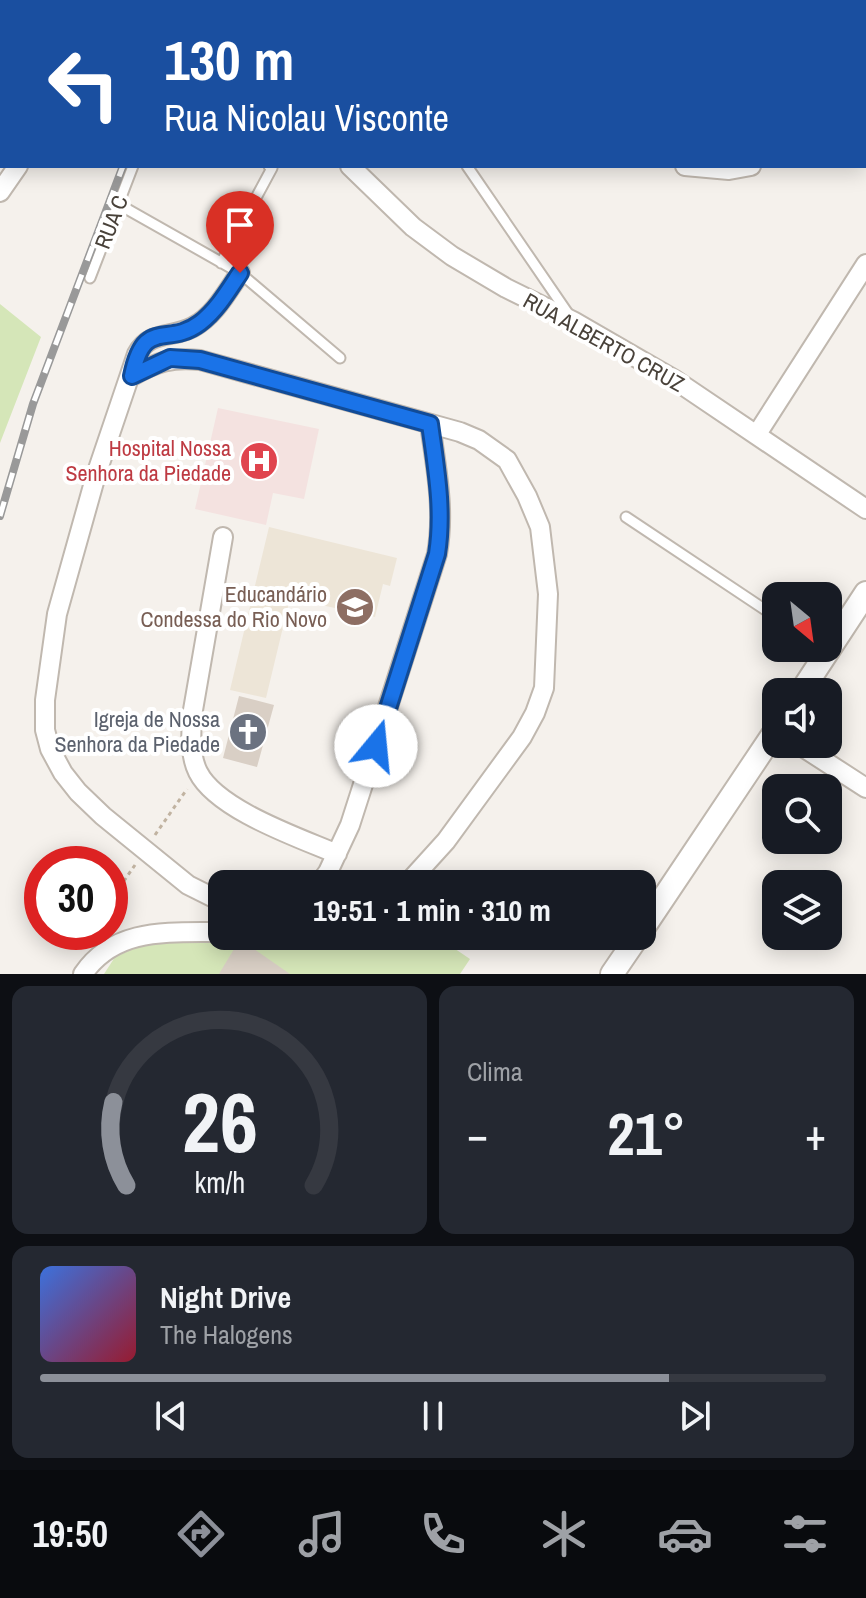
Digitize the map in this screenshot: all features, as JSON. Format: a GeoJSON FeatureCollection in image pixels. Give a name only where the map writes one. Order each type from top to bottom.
{"type":"FeatureCollection","features":[{"type":"Feature","properties":{"kind":"street"},"geometry":{"type":"LineString","coordinates":[[0,192],[17,168]]}},
{"type":"Feature","properties":{"kind":"street","name":"RUA ALBERTO CRUZ"},"geometry":{"type":"LineString","coordinates":[[352,168],[413,227],[452,256],[675,380],[866,509]]}},
{"type":"Feature","properties":{"kind":"street"},"geometry":{"type":"LineString","coordinates":[[707,168],[740,168]]}},
{"type":"Feature","properties":{"kind":"street"},"geometry":{"type":"LineString","coordinates":[[757,434],[866,264]]}},
{"type":"Feature","properties":{"kind":"street"},"geometry":{"type":"LineString","coordinates":[[208,895],[188,885],[144,851],[78,792],[50,749],[45,730],[45,700],[57,614],[96,475],[137,354],[146,342],[161,334],[185,331],[200,323],[213,311],[240,273]]}},
{"type":"Feature","properties":{"kind":"street"},"geometry":{"type":"LineString","coordinates":[[132,376],[170,358],[200,360],[460,432],[499,452],[507,460],[540,527],[548,594],[544,688],[522,737],[446,841],[420,870]]}},
{"type":"Feature","properties":{"kind":"street"},"geometry":{"type":"LineString","coordinates":[[327,870],[337,854],[368,773],[437,554],[442,507],[430,424]]}},
{"type":"Feature","properties":{"kind":"street"},"geometry":{"type":"LineString","coordinates":[[223,537],[190,737],[198,772],[215,793],[248,815],[337,854]]}},
{"type":"Feature","properties":{"kind":"street"},"geometry":{"type":"LineString","coordinates":[[842,626],[866,593]]}},
{"type":"Feature","properties":{"kind":"street"},"geometry":{"type":"LineString","coordinates":[[656,909],[762,751]]}},
{"type":"Feature","properties":{"kind":"street"},"geometry":{"type":"LineString","coordinates":[[820,758],[866,788]]}},
{"type":"Feature","properties":{"kind":"street"},"geometry":{"type":"LineString","coordinates":[[83,974],[100,955],[116,943],[132,937],[151,933],[208,932]]}},
{"type":"Feature","properties":{"kind":"street"},"geometry":{"type":"LineString","coordinates":[[612,974],[628,950]]}},
{"type":"Feature","properties":{"kind":"lane","name":"RUA C"},"geometry":{"type":"LineString","coordinates":[[90,278],[132,168]]}},
{"type":"Feature","properties":{"kind":"lane"},"geometry":{"type":"LineString","coordinates":[[221,263],[272,168]]}},
{"type":"Feature","properties":{"kind":"lane"},"geometry":{"type":"LineString","coordinates":[[468,168],[573,321]]}},
{"type":"Feature","properties":{"kind":"lane"},"geometry":{"type":"LineString","coordinates":[[118,204],[240,273],[340,358]]}},
{"type":"Feature","properties":{"kind":"lane"},"geometry":{"type":"LineString","coordinates":[[626,517],[762,608]]}},
{"type":"Feature","properties":{"kind":"path"},"geometry":{"type":"LineString","coordinates":[[128,875],[198,772]]}},
{"type":"Feature","properties":{"kind":"shaded area","name":"Hospital Nossa Senhora da Piedade"},"geometry":{"type":"Polygon","coordinates":[[[218,408],[319,429],[304,499],[273,493],[266,525],[195,509],[218,408]]]}},
{"type":"Feature","properties":{"kind":"shaded area","name":"Educandário Condessa do Rio Novo"},"geometry":{"type":"Polygon","coordinates":[[[269,527],[397,558],[390,586],[383,584],[375,617],[290,598],[266,698],[230,690],[269,527]]]}},
{"type":"Feature","properties":{"kind":"green space"},"geometry":{"type":"Polygon","coordinates":[[[0,304],[41,337],[0,443],[0,304]]]}},
{"type":"Feature","properties":{"kind":"green space"},"geometry":{"type":"Polygon","coordinates":[[[208,940],[208,950],[457,950],[470,959],[460,974],[104,974],[115,957],[146,943],[208,940]]]}},
{"type":"Feature","properties":{"kind":"building","name":"Igreja de Nossa Senhora da Piedade"},"geometry":{"type":"Polygon","coordinates":[[[239,696],[274,705],[257,767],[223,758],[239,696]]]}},
{"type":"Feature","properties":{"kind":"building"},"geometry":{"type":"Polygon","coordinates":[[[233,950],[255,950],[290,974],[219,974],[233,950]]]}},
{"type":"Feature","properties":{"kind":"railway"},"geometry":{"type":"LineString","coordinates":[[0,516],[33,404],[122,168]]}},
{"type":"Feature","properties":{"kind":"place","name":"Hospital Nossa Senhora da Piedade"},"geometry":{"type":"Point","coordinates":[259,461]}},
{"type":"Feature","properties":{"kind":"place","name":"Educandário Condessa do Rio Novo"},"geometry":{"type":"Point","coordinates":[355,607]}},
{"type":"Feature","properties":{"kind":"place","name":"Igreja de Nossa Senhora da Piedade"},"geometry":{"type":"Point","coordinates":[248,732]}},
{"type":"Feature","properties":{"kind":"route"},"geometry":{"type":"LineString","coordinates":[[240,273],[213,311],[200,323],[185,331],[161,334],[146,342],[137,354],[132,376],[170,358],[200,360],[430,424],[442,525],[437,554],[376,746]]}}]}
